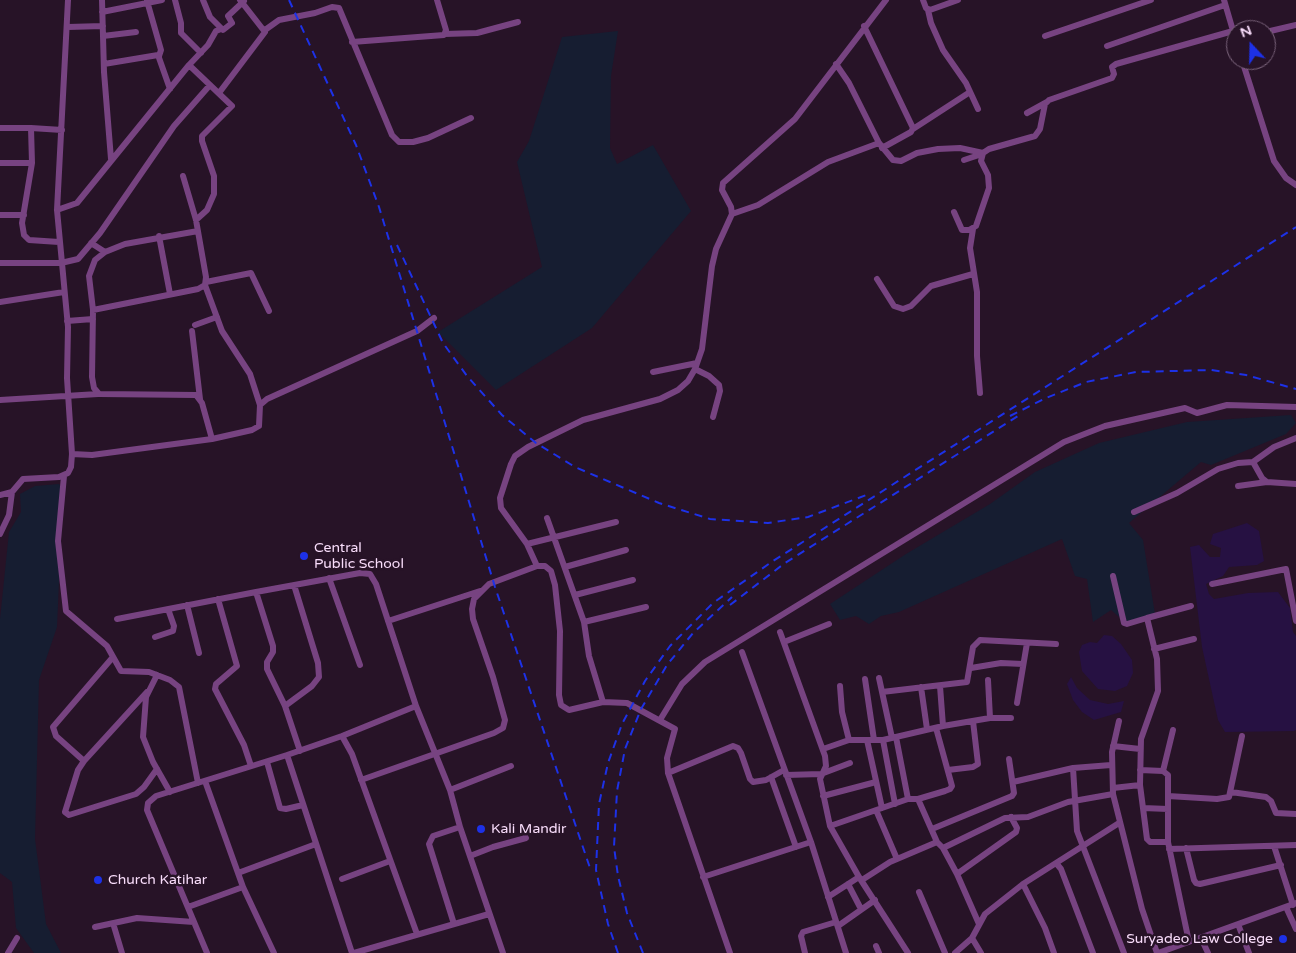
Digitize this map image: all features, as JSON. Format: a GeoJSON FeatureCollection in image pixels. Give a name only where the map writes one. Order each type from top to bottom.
{"type":"FeatureCollection","features":[{"type":"Feature","properties":{"kind":"street"},"geometry":{"type":"LineString","coordinates":[[68,0],[57,210],[67,321],[68,394],[72,454],[71,467],[64,476],[58,541],[64,605],[70,616],[108,646],[122,671],[145,670],[158,675],[179,688],[199,779],[238,874],[274,953]]}},
{"type":"Feature","properties":{"kind":"street"},"geometry":{"type":"LineString","coordinates":[[102,0],[104,64],[111,159]]}},
{"type":"Feature","properties":{"kind":"street"},"geometry":{"type":"LineString","coordinates":[[102,12],[162,0]]}},
{"type":"Feature","properties":{"kind":"street"},"geometry":{"type":"LineString","coordinates":[[175,0],[181,23],[180,33],[201,53]]}},
{"type":"Feature","properties":{"kind":"street"},"geometry":{"type":"LineString","coordinates":[[203,0],[210,17],[221,29]]}},
{"type":"Feature","properties":{"kind":"street"},"geometry":{"type":"LineString","coordinates":[[437,0],[445,34]]}},
{"type":"Feature","properties":{"kind":"street"},"geometry":{"type":"LineString","coordinates":[[537,566],[527,544],[504,515],[500,503],[515,456],[528,447],[584,420],[660,399],[678,390],[696,366],[702,349],[716,248],[732,214],[722,190],[724,180],[795,119],[864,26],[886,0]]}},
{"type":"Feature","properties":{"kind":"street"},"geometry":{"type":"LineString","coordinates":[[923,0],[946,55],[955,65],[978,109]]}},
{"type":"Feature","properties":{"kind":"street"},"geometry":{"type":"LineString","coordinates":[[928,10],[934,10],[958,0]]}},
{"type":"Feature","properties":{"kind":"street"},"geometry":{"type":"LineString","coordinates":[[1045,36],[1151,0]]}},
{"type":"Feature","properties":{"kind":"street"},"geometry":{"type":"LineString","coordinates":[[57,210],[76,204],[188,65],[201,53],[216,31],[231,24],[228,16],[243,1],[265,30]]}},
{"type":"Feature","properties":{"kind":"street"},"geometry":{"type":"LineString","coordinates":[[147,2],[162,50],[159,56],[170,89]]}},
{"type":"Feature","properties":{"kind":"street"},"geometry":{"type":"LineString","coordinates":[[220,93],[265,30],[279,20],[309,15],[334,3],[340,10],[392,135],[400,142],[413,142],[428,138],[472,118]]}},
{"type":"Feature","properties":{"kind":"street"},"geometry":{"type":"LineString","coordinates":[[1107,46],[1224,3],[1229,20]]}},
{"type":"Feature","properties":{"kind":"street"},"geometry":{"type":"LineString","coordinates":[[352,42],[477,33],[518,22]]}},
{"type":"Feature","properties":{"kind":"street"},"geometry":{"type":"LineString","coordinates":[[1276,30],[1296,25]]}},
{"type":"Feature","properties":{"kind":"street"},"geometry":{"type":"LineString","coordinates":[[68,27],[103,26]]}},
{"type":"Feature","properties":{"kind":"street"},"geometry":{"type":"LineString","coordinates":[[864,26],[913,129]]}},
{"type":"Feature","properties":{"kind":"street"},"geometry":{"type":"LineString","coordinates":[[103,36],[136,32]]}},
{"type":"Feature","properties":{"kind":"street"},"geometry":{"type":"LineString","coordinates":[[1026,113],[1047,102],[1112,78],[1114,65],[1226,33]]}},
{"type":"Feature","properties":{"kind":"street"},"geometry":{"type":"LineString","coordinates":[[104,64],[154,55],[159,56]]}},
{"type":"Feature","properties":{"kind":"street"},"geometry":{"type":"LineString","coordinates":[[836,64],[849,83],[889,157],[897,161],[917,153],[938,149],[960,148],[983,153]]}},
{"type":"Feature","properties":{"kind":"street"},"geometry":{"type":"LineString","coordinates":[[188,65],[230,101],[232,107],[206,130],[202,136],[214,176],[214,194],[207,210],[196,220]]}},
{"type":"Feature","properties":{"kind":"street"},"geometry":{"type":"LineString","coordinates":[[1245,70],[1274,161],[1279,171],[1296,185]]}},
{"type":"Feature","properties":{"kind":"street"},"geometry":{"type":"LineString","coordinates":[[0,263],[61,264],[78,259],[174,126],[210,85]]}},
{"type":"Feature","properties":{"kind":"street"},"geometry":{"type":"LineString","coordinates":[[732,214],[758,205],[828,162],[881,145],[913,129],[970,92]]}},
{"type":"Feature","properties":{"kind":"street"},"geometry":{"type":"LineString","coordinates":[[964,160],[989,149],[1035,136],[1040,129],[1047,102]]}},
{"type":"Feature","properties":{"kind":"street"},"geometry":{"type":"LineString","coordinates":[[0,128],[62,130]]}},
{"type":"Feature","properties":{"kind":"street"},"geometry":{"type":"LineString","coordinates":[[31,128],[32,163],[23,232],[25,238],[34,241],[59,242]]}},
{"type":"Feature","properties":{"kind":"street"},"geometry":{"type":"LineString","coordinates":[[980,393],[977,356],[977,292],[970,248],[973,229],[980,219],[989,188],[988,175],[981,161],[983,153]]}},
{"type":"Feature","properties":{"kind":"street"},"geometry":{"type":"LineString","coordinates":[[0,163],[32,163]]}},
{"type":"Feature","properties":{"kind":"street"},"geometry":{"type":"LineString","coordinates":[[72,454],[92,455],[212,439],[256,428],[260,422],[260,405],[250,374],[229,343],[205,283],[196,220],[183,176]]}},
{"type":"Feature","properties":{"kind":"street"},"geometry":{"type":"LineString","coordinates":[[954,212],[962,230],[973,229]]}},
{"type":"Feature","properties":{"kind":"street"},"geometry":{"type":"LineString","coordinates":[[0,216],[24,215]]}},
{"type":"Feature","properties":{"kind":"street"},"geometry":{"type":"LineString","coordinates":[[99,394],[94,388],[92,377],[93,310],[90,270],[95,260],[105,252],[125,244],[159,236],[198,231]]}},
{"type":"Feature","properties":{"kind":"street"},"geometry":{"type":"LineString","coordinates":[[159,236],[170,294]]}},
{"type":"Feature","properties":{"kind":"street"},"geometry":{"type":"LineString","coordinates":[[91,242],[105,252]]}},
{"type":"Feature","properties":{"kind":"street"},"geometry":{"type":"LineString","coordinates":[[93,310],[198,289],[205,283],[251,273],[269,311]]}},
{"type":"Feature","properties":{"kind":"street"},"geometry":{"type":"LineString","coordinates":[[877,279],[894,306],[903,309],[911,306],[932,286],[974,274]]}},
{"type":"Feature","properties":{"kind":"street"},"geometry":{"type":"LineString","coordinates":[[0,302],[64,292]]}},
{"type":"Feature","properties":{"kind":"street"},"geometry":{"type":"LineString","coordinates":[[212,439],[200,399],[193,328],[217,317]]}},
{"type":"Feature","properties":{"kind":"street"},"geometry":{"type":"LineString","coordinates":[[260,405],[267,399],[417,331],[434,318]]}},
{"type":"Feature","properties":{"kind":"street"},"geometry":{"type":"LineString","coordinates":[[67,321],[93,319]]}},
{"type":"Feature","properties":{"kind":"street"},"geometry":{"type":"LineString","coordinates":[[653,372],[696,366],[719,385],[720,391],[713,417]]}},
{"type":"Feature","properties":{"kind":"street"},"geometry":{"type":"LineString","coordinates":[[0,400],[68,394],[190,394],[196,395],[200,399]]}},
{"type":"Feature","properties":{"kind":"street"},"geometry":{"type":"LineString","coordinates":[[660,720],[682,684],[705,662],[1064,442],[1105,426],[1185,408],[1196,413],[1227,405],[1296,406]]}},
{"type":"Feature","properties":{"kind":"street"},"geometry":{"type":"LineString","coordinates":[[1134,512],[1177,493],[1218,469],[1238,463],[1253,462],[1274,447],[1296,438]]}},
{"type":"Feature","properties":{"kind":"street"},"geometry":{"type":"LineString","coordinates":[[1253,462],[1266,482]]}},
{"type":"Feature","properties":{"kind":"street"},"geometry":{"type":"LineString","coordinates":[[0,534],[9,515],[12,492],[23,479],[64,476]]}},
{"type":"Feature","properties":{"kind":"street"},"geometry":{"type":"LineString","coordinates":[[1238,486],[1266,482],[1296,484]]}},
{"type":"Feature","properties":{"kind":"street"},"geometry":{"type":"LineString","coordinates":[[0,495],[12,492]]}},
{"type":"Feature","properties":{"kind":"street"},"geometry":{"type":"LineString","coordinates":[[547,518],[584,622],[588,656],[603,702]]}},
{"type":"Feature","properties":{"kind":"street"},"geometry":{"type":"LineString","coordinates":[[527,544],[616,522]]}},
{"type":"Feature","properties":{"kind":"street"},"geometry":{"type":"LineString","coordinates":[[565,567],[626,550]]}},
{"type":"Feature","properties":{"kind":"street"},"geometry":{"type":"LineString","coordinates":[[361,780],[500,731],[504,725],[493,677],[473,619],[474,599],[493,582],[537,566],[544,566],[551,571],[555,585],[560,631],[560,705],[564,708],[576,710],[603,702],[616,701],[632,704],[674,729],[667,758],[668,773],[730,953]]}},
{"type":"Feature","properties":{"kind":"street"},"geometry":{"type":"LineString","coordinates":[[1212,584],[1286,569],[1296,621]]}},
{"type":"Feature","properties":{"kind":"street"},"geometry":{"type":"LineString","coordinates":[[117,619],[330,578],[360,573],[370,574],[376,584],[416,706],[450,790],[460,827],[503,953]]}},
{"type":"Feature","properties":{"kind":"street"},"geometry":{"type":"LineString","coordinates":[[1113,576],[1124,623],[1127,624],[1191,606]]}},
{"type":"Feature","properties":{"kind":"street"},"geometry":{"type":"LineString","coordinates":[[330,578],[360,665]]}},
{"type":"Feature","properties":{"kind":"street"},"geometry":{"type":"LineString","coordinates":[[575,595],[633,580]]}},
{"type":"Feature","properties":{"kind":"street"},"geometry":{"type":"LineString","coordinates":[[286,706],[312,686],[319,677],[318,663],[294,585]]}},
{"type":"Feature","properties":{"kind":"street"},"geometry":{"type":"LineString","coordinates":[[388,621],[482,590]]}},
{"type":"Feature","properties":{"kind":"street"},"geometry":{"type":"LineString","coordinates":[[256,592],[273,646],[273,652],[267,662],[267,669],[286,706],[300,751]]}},
{"type":"Feature","properties":{"kind":"street"},"geometry":{"type":"LineString","coordinates":[[218,599],[237,666],[216,684],[215,690],[248,754],[251,766]]}},
{"type":"Feature","properties":{"kind":"street"},"geometry":{"type":"LineString","coordinates":[[187,605],[199,653]]}},
{"type":"Feature","properties":{"kind":"street"},"geometry":{"type":"LineString","coordinates":[[584,622],[646,607]]}},
{"type":"Feature","properties":{"kind":"street"},"geometry":{"type":"LineString","coordinates":[[155,637],[173,631],[174,626],[168,609]]}},
{"type":"Feature","properties":{"kind":"street"},"geometry":{"type":"LineString","coordinates":[[1147,618],[1158,670],[1158,691],[1144,728],[1140,749],[1140,785],[1147,839],[1150,842],[1186,848],[1296,846]]}},
{"type":"Feature","properties":{"kind":"street"},"geometry":{"type":"LineString","coordinates":[[784,642],[829,624]]}},
{"type":"Feature","properties":{"kind":"street"},"geometry":{"type":"LineString","coordinates":[[780,632],[823,749],[826,766],[821,774],[823,796],[830,826],[908,953]]}},
{"type":"Feature","properties":{"kind":"street"},"geometry":{"type":"LineString","coordinates":[[1154,649],[1194,639]]}},
{"type":"Feature","properties":{"kind":"street"},"geometry":{"type":"LineString","coordinates":[[882,692],[968,682],[973,647],[980,640],[1056,644]]}},
{"type":"Feature","properties":{"kind":"street"},"geometry":{"type":"LineString","coordinates":[[1017,703],[1027,643]]}},
{"type":"Feature","properties":{"kind":"street"},"geometry":{"type":"LineString","coordinates":[[742,652],[811,842],[846,953]]}},
{"type":"Feature","properties":{"kind":"street"},"geometry":{"type":"LineString","coordinates":[[84,761],[56,736],[53,727],[113,657]]}},
{"type":"Feature","properties":{"kind":"street"},"geometry":{"type":"LineString","coordinates":[[971,668],[1001,663],[1023,664]]}},
{"type":"Feature","properties":{"kind":"street"},"geometry":{"type":"LineString","coordinates":[[157,769],[144,787],[136,794],[66,814],[65,809],[78,770],[84,761],[148,692],[158,675]]}},
{"type":"Feature","properties":{"kind":"street"},"geometry":{"type":"LineString","coordinates":[[879,678],[908,799]]}},
{"type":"Feature","properties":{"kind":"street"},"geometry":{"type":"LineString","coordinates":[[865,679],[870,740],[879,809],[897,859]]}},
{"type":"Feature","properties":{"kind":"street"},"geometry":{"type":"LineString","coordinates":[[988,680],[990,718]]}},
{"type":"Feature","properties":{"kind":"street"},"geometry":{"type":"LineString","coordinates":[[840,686],[842,712],[849,740]]}},
{"type":"Feature","properties":{"kind":"street"},"geometry":{"type":"LineString","coordinates":[[940,686],[943,726]]}},
{"type":"Feature","properties":{"kind":"street"},"geometry":{"type":"LineString","coordinates":[[921,688],[927,730]]}},
{"type":"Feature","properties":{"kind":"street"},"geometry":{"type":"LineString","coordinates":[[148,692],[143,737],[157,769],[168,788]]}},
{"type":"Feature","properties":{"kind":"street"},"geometry":{"type":"LineString","coordinates":[[207,953],[147,810],[148,803],[152,798],[168,788],[267,762],[300,751],[416,706]]}},
{"type":"Feature","properties":{"kind":"street"},"geometry":{"type":"LineString","coordinates":[[823,749],[849,740],[883,740],[943,726],[990,718],[1011,718]]}},
{"type":"Feature","properties":{"kind":"street"},"geometry":{"type":"LineString","coordinates":[[948,770],[973,767],[978,764],[973,721]]}},
{"type":"Feature","properties":{"kind":"street"},"geometry":{"type":"LineString","coordinates":[[1118,721],[1111,764],[1113,791],[1119,823],[1142,909],[1158,953],[1292,905]]}},
{"type":"Feature","properties":{"kind":"street"},"geometry":{"type":"LineString","coordinates":[[830,826],[908,799],[918,799],[950,789],[948,770],[936,728]]}},
{"type":"Feature","properties":{"kind":"street"},"geometry":{"type":"LineString","coordinates":[[1163,771],[1173,730]]}},
{"type":"Feature","properties":{"kind":"street"},"geometry":{"type":"LineString","coordinates":[[342,736],[352,754],[417,934]]}},
{"type":"Feature","properties":{"kind":"street"},"geometry":{"type":"LineString","coordinates":[[1168,796],[1217,799],[1229,797],[1242,736]]}},
{"type":"Feature","properties":{"kind":"street"},"geometry":{"type":"LineString","coordinates":[[883,740],[895,804]]}},
{"type":"Feature","properties":{"kind":"street"},"geometry":{"type":"LineString","coordinates":[[668,773],[733,746],[742,753],[750,779],[753,782],[785,773],[821,774],[850,763]]}},
{"type":"Feature","properties":{"kind":"street"},"geometry":{"type":"LineString","coordinates":[[1113,746],[1140,749]]}},
{"type":"Feature","properties":{"kind":"street"},"geometry":{"type":"LineString","coordinates":[[287,755],[353,953],[489,914]]}},
{"type":"Feature","properties":{"kind":"street"},"geometry":{"type":"LineString","coordinates":[[932,829],[1008,799],[1014,793],[1009,759]]}},
{"type":"Feature","properties":{"kind":"street"},"geometry":{"type":"LineString","coordinates":[[267,762],[280,808],[286,809],[303,804]]}},
{"type":"Feature","properties":{"kind":"street"},"geometry":{"type":"LineString","coordinates":[[1013,782],[1073,768],[1111,764]]}},
{"type":"Feature","properties":{"kind":"street"},"geometry":{"type":"LineString","coordinates":[[450,790],[511,766]]}},
{"type":"Feature","properties":{"kind":"street"},"geometry":{"type":"LineString","coordinates":[[1073,768],[1076,826],[1124,953]]}},
{"type":"Feature","properties":{"kind":"street"},"geometry":{"type":"LineString","coordinates":[[1140,770],[1163,771],[1168,775],[1169,846],[1189,942]]}},
{"type":"Feature","properties":{"kind":"street"},"geometry":{"type":"LineString","coordinates":[[771,777],[796,847]]}},
{"type":"Feature","properties":{"kind":"street"},"geometry":{"type":"LineString","coordinates":[[823,796],[876,782]]}},
{"type":"Feature","properties":{"kind":"street"},"geometry":{"type":"LineString","coordinates":[[943,848],[999,820],[1011,817],[1028,817],[1074,800],[1140,785]]}},
{"type":"Feature","properties":{"kind":"street"},"geometry":{"type":"LineString","coordinates":[[1231,792],[1266,797],[1271,801],[1276,813],[1296,814]]}},
{"type":"Feature","properties":{"kind":"street"},"geometry":{"type":"LineString","coordinates":[[918,799],[937,842],[943,848],[979,924]]}},
{"type":"Feature","properties":{"kind":"street"},"geometry":{"type":"LineString","coordinates":[[1143,808],[1168,809]]}},
{"type":"Feature","properties":{"kind":"street"},"geometry":{"type":"LineString","coordinates":[[956,874],[1016,832],[1017,828],[1011,817]]}},
{"type":"Feature","properties":{"kind":"street"},"geometry":{"type":"LineString","coordinates":[[955,953],[972,938],[985,914],[1023,884],[1119,823]]}},
{"type":"Feature","properties":{"kind":"street"},"geometry":{"type":"LineString","coordinates":[[454,924],[429,844],[433,836],[460,827]]}},
{"type":"Feature","properties":{"kind":"street"},"geometry":{"type":"LineString","coordinates":[[470,856],[493,847],[526,838]]}},
{"type":"Feature","properties":{"kind":"street"},"geometry":{"type":"LineString","coordinates":[[703,877],[811,842]]}},
{"type":"Feature","properties":{"kind":"street"},"geometry":{"type":"LineString","coordinates":[[828,896],[897,859],[937,842]]}},
{"type":"Feature","properties":{"kind":"street"},"geometry":{"type":"LineString","coordinates":[[238,874],[316,844]]}},
{"type":"Feature","properties":{"kind":"street"},"geometry":{"type":"LineString","coordinates":[[1274,846],[1292,905],[1296,929]]}},
{"type":"Feature","properties":{"kind":"street"},"geometry":{"type":"LineString","coordinates":[[1186,848],[1194,880],[1200,884],[1281,865]]}},
{"type":"Feature","properties":{"kind":"street"},"geometry":{"type":"LineString","coordinates":[[342,879],[390,861]]}},
{"type":"Feature","properties":{"kind":"street"},"geometry":{"type":"LineString","coordinates":[[1056,863],[1061,869],[1094,953]]}},
{"type":"Feature","properties":{"kind":"street"},"geometry":{"type":"LineString","coordinates":[[848,884],[861,909]]}},
{"type":"Feature","properties":{"kind":"street"},"geometry":{"type":"LineString","coordinates":[[1023,884],[1045,928],[1054,953]]}},
{"type":"Feature","properties":{"kind":"street"},"geometry":{"type":"LineString","coordinates":[[188,907],[244,887]]}},
{"type":"Feature","properties":{"kind":"street"},"geometry":{"type":"LineString","coordinates":[[919,892],[945,953]]}},
{"type":"Feature","properties":{"kind":"street"},"geometry":{"type":"LineString","coordinates":[[804,953],[801,936],[803,932],[837,924],[875,900]]}},
{"type":"Feature","properties":{"kind":"street"},"geometry":{"type":"LineString","coordinates":[[95,927],[137,918],[194,922]]}},
{"type":"Feature","properties":{"kind":"street"},"geometry":{"type":"LineString","coordinates":[[113,923],[122,953]]}},
{"type":"Feature","properties":{"kind":"street"},"geometry":{"type":"LineString","coordinates":[[1238,924],[1249,953]]}},
{"type":"Feature","properties":{"kind":"street"},"geometry":{"type":"LineString","coordinates":[[8,953],[17,938]]}},
{"type":"Feature","properties":{"kind":"street"},"geometry":{"type":"LineString","coordinates":[[972,938],[981,953]]}},
{"type":"Feature","properties":{"kind":"street"},"geometry":{"type":"LineString","coordinates":[[1201,938],[1206,951]]}},
{"type":"Feature","properties":{"kind":"shaded area"},"geometry":{"type":"Polygon","coordinates":[[[618,31],[611,76],[610,148],[617,164],[653,145],[691,211],[592,328],[496,390],[438,332],[542,267],[517,162],[529,141],[562,37],[618,31]]]}},
{"type":"Feature","properties":{"kind":"shaded area"},"geometry":{"type":"Polygon","coordinates":[[[1291,415],[1296,423],[1286,434],[1211,465],[1201,462],[1129,523],[1143,540],[1155,614],[1125,622],[1111,610],[1093,622],[1087,579],[1075,576],[1062,539],[899,612],[881,616],[869,624],[856,616],[840,620],[830,604],[906,554],[990,504],[1035,472],[1099,443],[1187,422],[1291,415]]]}},
{"type":"Feature","properties":{"kind":"shaded area"},"geometry":{"type":"Polygon","coordinates":[[[59,484],[63,490],[57,627],[39,680],[35,839],[46,924],[61,953],[34,953],[16,928],[12,882],[0,873],[0,619],[9,532],[21,512],[20,494],[35,486],[59,484]]]}},
{"type":"Feature","properties":{"kind":"shaded area"},"geometry":{"type":"Polygon","coordinates":[[[1247,523],[1259,531],[1264,561],[1257,565],[1229,567],[1223,576],[1206,584],[1209,594],[1214,599],[1248,593],[1278,592],[1290,608],[1293,632],[1296,636],[1296,730],[1294,731],[1225,732],[1218,720],[1202,647],[1190,547],[1199,545],[1210,557],[1220,557],[1221,548],[1210,544],[1213,534],[1247,523]]]}},
{"type":"Feature","properties":{"kind":"shaded area"},"geometry":{"type":"Polygon","coordinates":[[[1104,635],[1112,636],[1121,644],[1132,660],[1133,673],[1127,686],[1115,691],[1098,689],[1082,671],[1079,652],[1082,645],[1090,642],[1097,643],[1104,635]]]}},
{"type":"Feature","properties":{"kind":"shaded area"},"geometry":{"type":"Polygon","coordinates":[[[1071,677],[1077,688],[1090,700],[1108,704],[1124,701],[1121,712],[1094,720],[1082,712],[1073,700],[1067,684],[1071,677]]]}},
{"type":"Feature","properties":{"kind":"railway"},"geometry":{"type":"LineString","coordinates":[[289,0],[356,145],[379,207],[495,587],[591,871]]}},
{"type":"Feature","properties":{"kind":"railway"},"geometry":{"type":"LineString","coordinates":[[618,953],[608,924],[596,870],[599,804],[608,763],[622,724],[645,681],[670,646],[713,603],[773,561],[1296,227]]}},
{"type":"Feature","properties":{"kind":"railway"},"geometry":{"type":"LineString","coordinates":[[397,245],[443,343],[467,376],[502,415],[536,443],[575,467],[659,503],[710,519],[768,523],[808,517],[869,494]]}},
{"type":"Feature","properties":{"kind":"railway"},"geometry":{"type":"LineString","coordinates":[[1010,416],[1046,398],[1086,382],[1136,372],[1211,370],[1246,375],[1296,389]]}},
{"type":"Feature","properties":{"kind":"railway"},"geometry":{"type":"LineString","coordinates":[[730,605],[785,563],[1018,416]]}},
{"type":"Feature","properties":{"kind":"railway"},"geometry":{"type":"LineString","coordinates":[[643,953],[627,913],[618,876],[614,847],[617,791],[625,749],[641,709],[667,665],[693,633],[732,597]]}},
{"type":"Feature","properties":{"kind":"place","name":"Central Public School"},"geometry":{"type":"Point","coordinates":[304,556]}},
{"type":"Feature","properties":{"kind":"place","name":"Kali Mandir"},"geometry":{"type":"Point","coordinates":[481,829]}},
{"type":"Feature","properties":{"kind":"place","name":"Church Katihar"},"geometry":{"type":"Point","coordinates":[98,880]}},
{"type":"Feature","properties":{"kind":"place","name":"Suryadeo Law College"},"geometry":{"type":"Point","coordinates":[1283,939]}}]}
